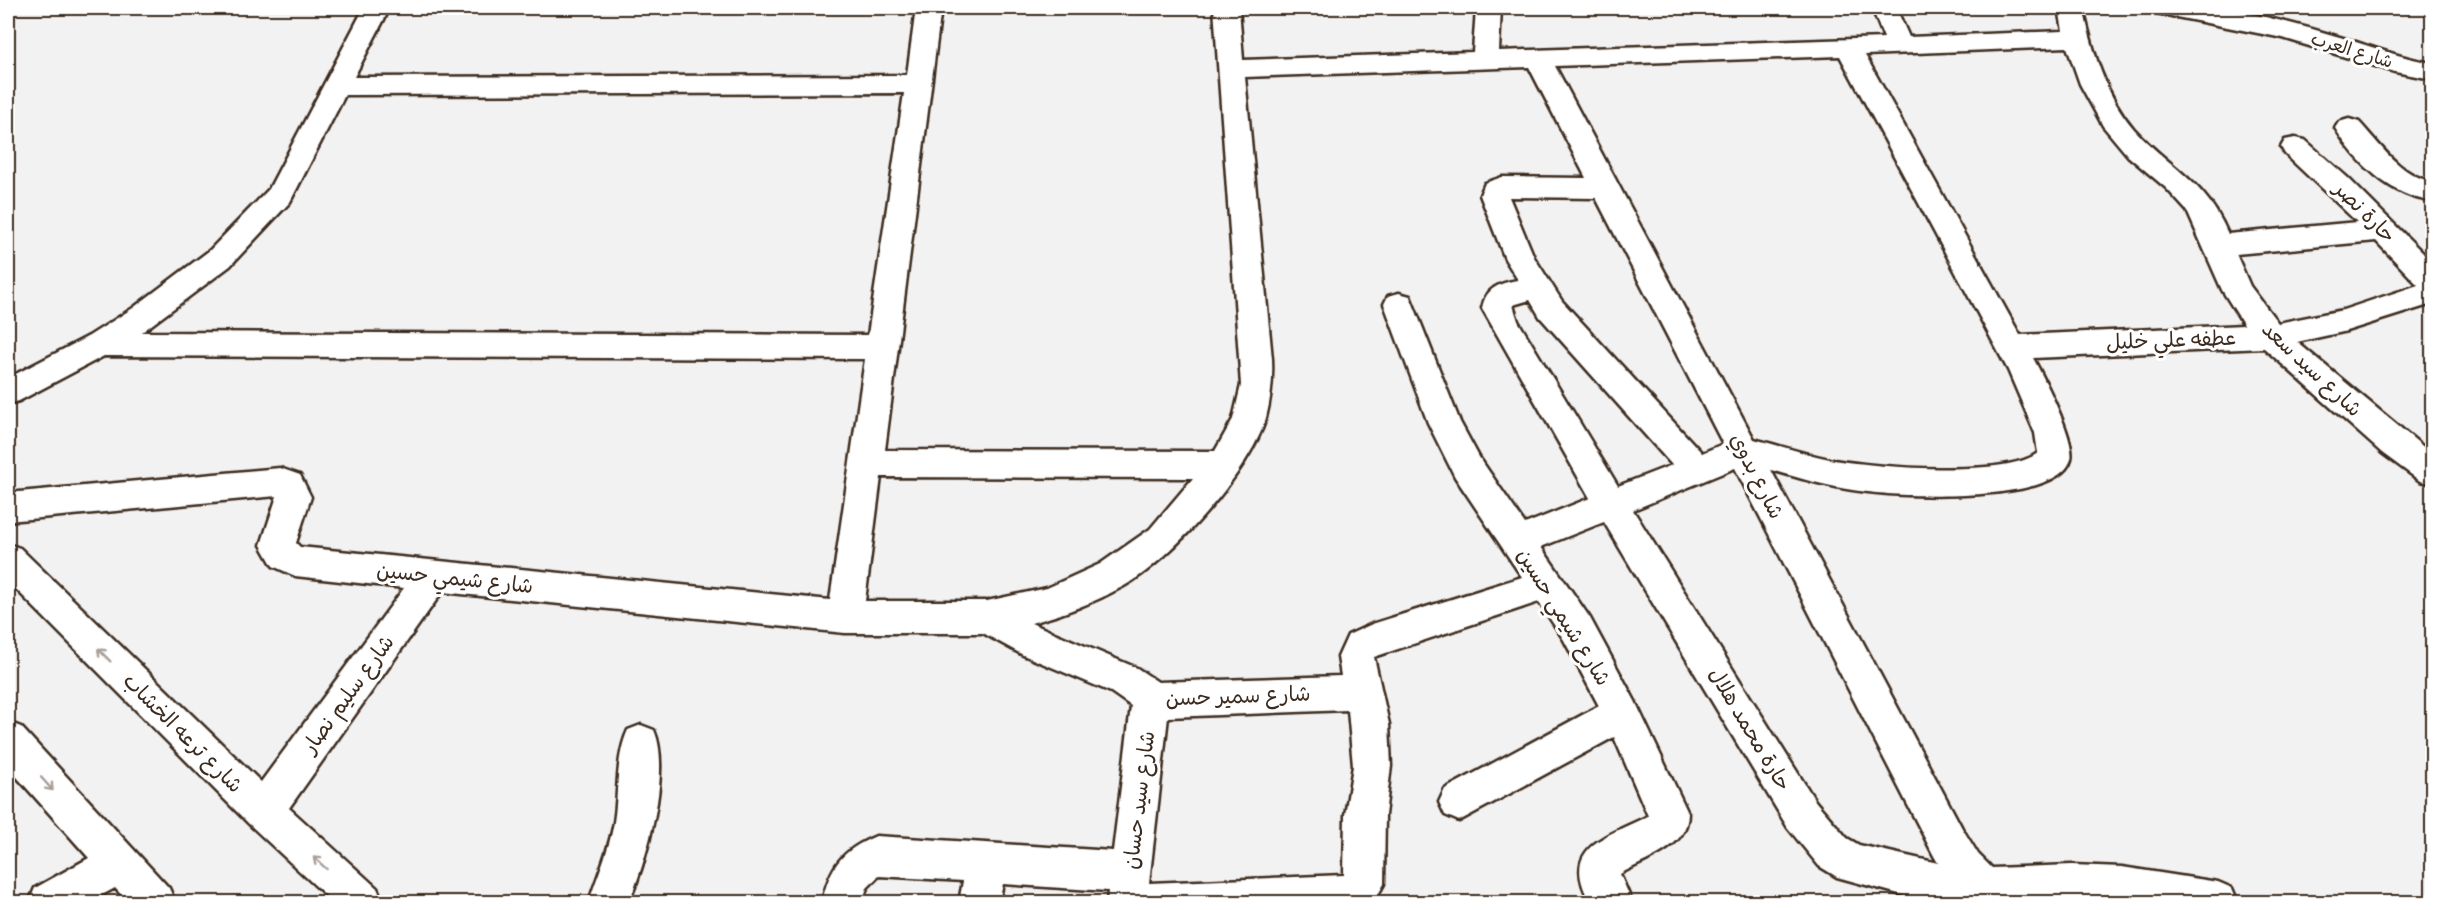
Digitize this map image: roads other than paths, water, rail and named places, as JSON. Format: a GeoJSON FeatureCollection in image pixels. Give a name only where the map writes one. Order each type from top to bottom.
{"type":"FeatureCollection","features":[{"type":"Feature","properties":{"kind":"street"},"geometry":{"type":"LineString","coordinates":[[8,392],[100,344],[144,316],[220,258],[280,195],[377,8]]}},
{"type":"Feature","properties":{"kind":"street"},"geometry":{"type":"LineString","coordinates":[[845,617],[929,8]]}},
{"type":"Feature","properties":{"kind":"street","name":"شارع شيمي حسين"},"geometry":{"type":"LineString","coordinates":[[8,507],[280,483],[288,485],[294,496],[278,545],[282,555],[291,561],[845,617],[987,617],[1052,602],[1112,575],[1162,538],[1225,465],[1249,420],[1257,385],[1226,8]]}},
{"type":"Feature","properties":{"kind":"street"},"geometry":{"type":"LineString","coordinates":[[1486,60],[1488,8]]}},
{"type":"Feature","properties":{"kind":"street"},"geometry":{"type":"LineString","coordinates":[[1884,8],[1900,45]]}},
{"type":"Feature","properties":{"kind":"street","name":"شارع سيد سعد"},"geometry":{"type":"LineString","coordinates":[[2071,8],[2075,39],[2111,116],[2138,148],[2187,191],[2209,223],[2231,282],[2271,336],[2406,454],[2432,471]]}},
{"type":"Feature","properties":{"kind":"street","name":"شارع العرب"},"geometry":{"type":"LineString","coordinates":[[2165,8],[2279,28],[2396,64],[2433,71]]}},
{"type":"Feature","properties":{"kind":"street"},"geometry":{"type":"LineString","coordinates":[[1232,69],[2075,39]]}},
{"type":"Feature","properties":{"kind":"street"},"geometry":{"type":"LineString","coordinates":[[1517,542],[1744,450],[1832,473],[1870,479],[1997,481],[2037,472],[2055,458],[2051,433],[2011,347],[1848,47]]}},
{"type":"Feature","properties":{"kind":"street","name":"شارع بدوي"},"geometry":{"type":"LineString","coordinates":[[1538,59],[1608,188],[1943,833],[1964,868],[1989,896]]}},
{"type":"Feature","properties":{"kind":"street"},"geometry":{"type":"LineString","coordinates":[[336,86],[919,84]]}},
{"type":"Feature","properties":{"kind":"street"},"geometry":{"type":"LineString","coordinates":[[2349,128],[2402,182],[2414,188],[2433,192]]}},
{"type":"Feature","properties":{"kind":"street","name":"حارة نصر"},"geometry":{"type":"LineString","coordinates":[[2295,147],[2384,230],[2433,280]]}},
{"type":"Feature","properties":{"kind":"street"},"geometry":{"type":"LineString","coordinates":[[1608,188],[1502,187],[1495,190],[1494,199],[1536,288],[1572,333],[1696,469]]}},
{"type":"Feature","properties":{"kind":"street"},"geometry":{"type":"LineString","coordinates":[[2217,245],[2384,230]]}},
{"type":"Feature","properties":{"kind":"street","name":"حارة محمد هلال"},"geometry":{"type":"LineString","coordinates":[[1536,288],[1503,295],[1497,308],[1526,364],[1802,815],[1833,852],[1851,863],[1923,892],[1989,896],[2072,885],[2122,887],[2218,903]]}},
{"type":"Feature","properties":{"kind":"street","name":"عطفه علي خليل"},"geometry":{"type":"LineString","coordinates":[[2011,347],[2271,336],[2354,318],[2433,291]]}},
{"type":"Feature","properties":{"kind":"street","name":"شارع شيمي حسين"},"geometry":{"type":"LineString","coordinates":[[1399,304],[1444,423],[1467,467],[1577,629],[1622,713],[1668,818],[1663,829],[1601,862],[1599,879],[1612,903]]}},
{"type":"Feature","properties":{"kind":"street"},"geometry":{"type":"LineString","coordinates":[[100,344],[883,347]]}},
{"type":"Feature","properties":{"kind":"street"},"geometry":{"type":"LineString","coordinates":[[866,463],[1225,465]]}},
{"type":"Feature","properties":{"kind":"street","name":"شارع ترعه الخشاب"},"geometry":{"type":"LineString","coordinates":[[8,560],[263,811],[363,903]]}},
{"type":"Feature","properties":{"kind":"street","name":"شارع سليم نصار"},"geometry":{"type":"LineString","coordinates":[[263,811],[433,576]]}},
{"type":"Feature","properties":{"kind":"street"},"geometry":{"type":"LineString","coordinates":[[1154,903],[1346,895],[1356,892],[1364,884],[1365,815],[1372,766],[1370,724],[1356,657],[1358,651],[1365,642],[1548,584]]}},
{"type":"Feature","properties":{"kind":"street","name":"شارع سمير حسن"},"geometry":{"type":"LineString","coordinates":[[987,617],[1035,644],[1124,680],[1151,698],[1193,700],[1364,692]]}},
{"type":"Feature","properties":{"kind":"street","name":"شارع سيد حسان"},"geometry":{"type":"LineString","coordinates":[[1128,887],[1151,698]]}},
{"type":"Feature","properties":{"kind":"street"},"geometry":{"type":"LineString","coordinates":[[1459,802],[1622,713]]}},
{"type":"Feature","properties":{"kind":"street"},"geometry":{"type":"LineString","coordinates":[[8,740],[155,903]]}},
{"type":"Feature","properties":{"kind":"street"},"geometry":{"type":"LineString","coordinates":[[609,903],[631,839],[639,790],[641,743]]}},
{"type":"Feature","properties":{"kind":"street"},"geometry":{"type":"LineString","coordinates":[[842,903],[854,872],[860,865],[876,856],[988,863],[1128,887]]}},
{"type":"Feature","properties":{"kind":"street"},"geometry":{"type":"LineString","coordinates":[[979,903],[988,863]]}},
{"type":"Feature","properties":{"kind":"street"},"geometry":{"type":"LineString","coordinates":[[49,903],[119,864]]}}]}
